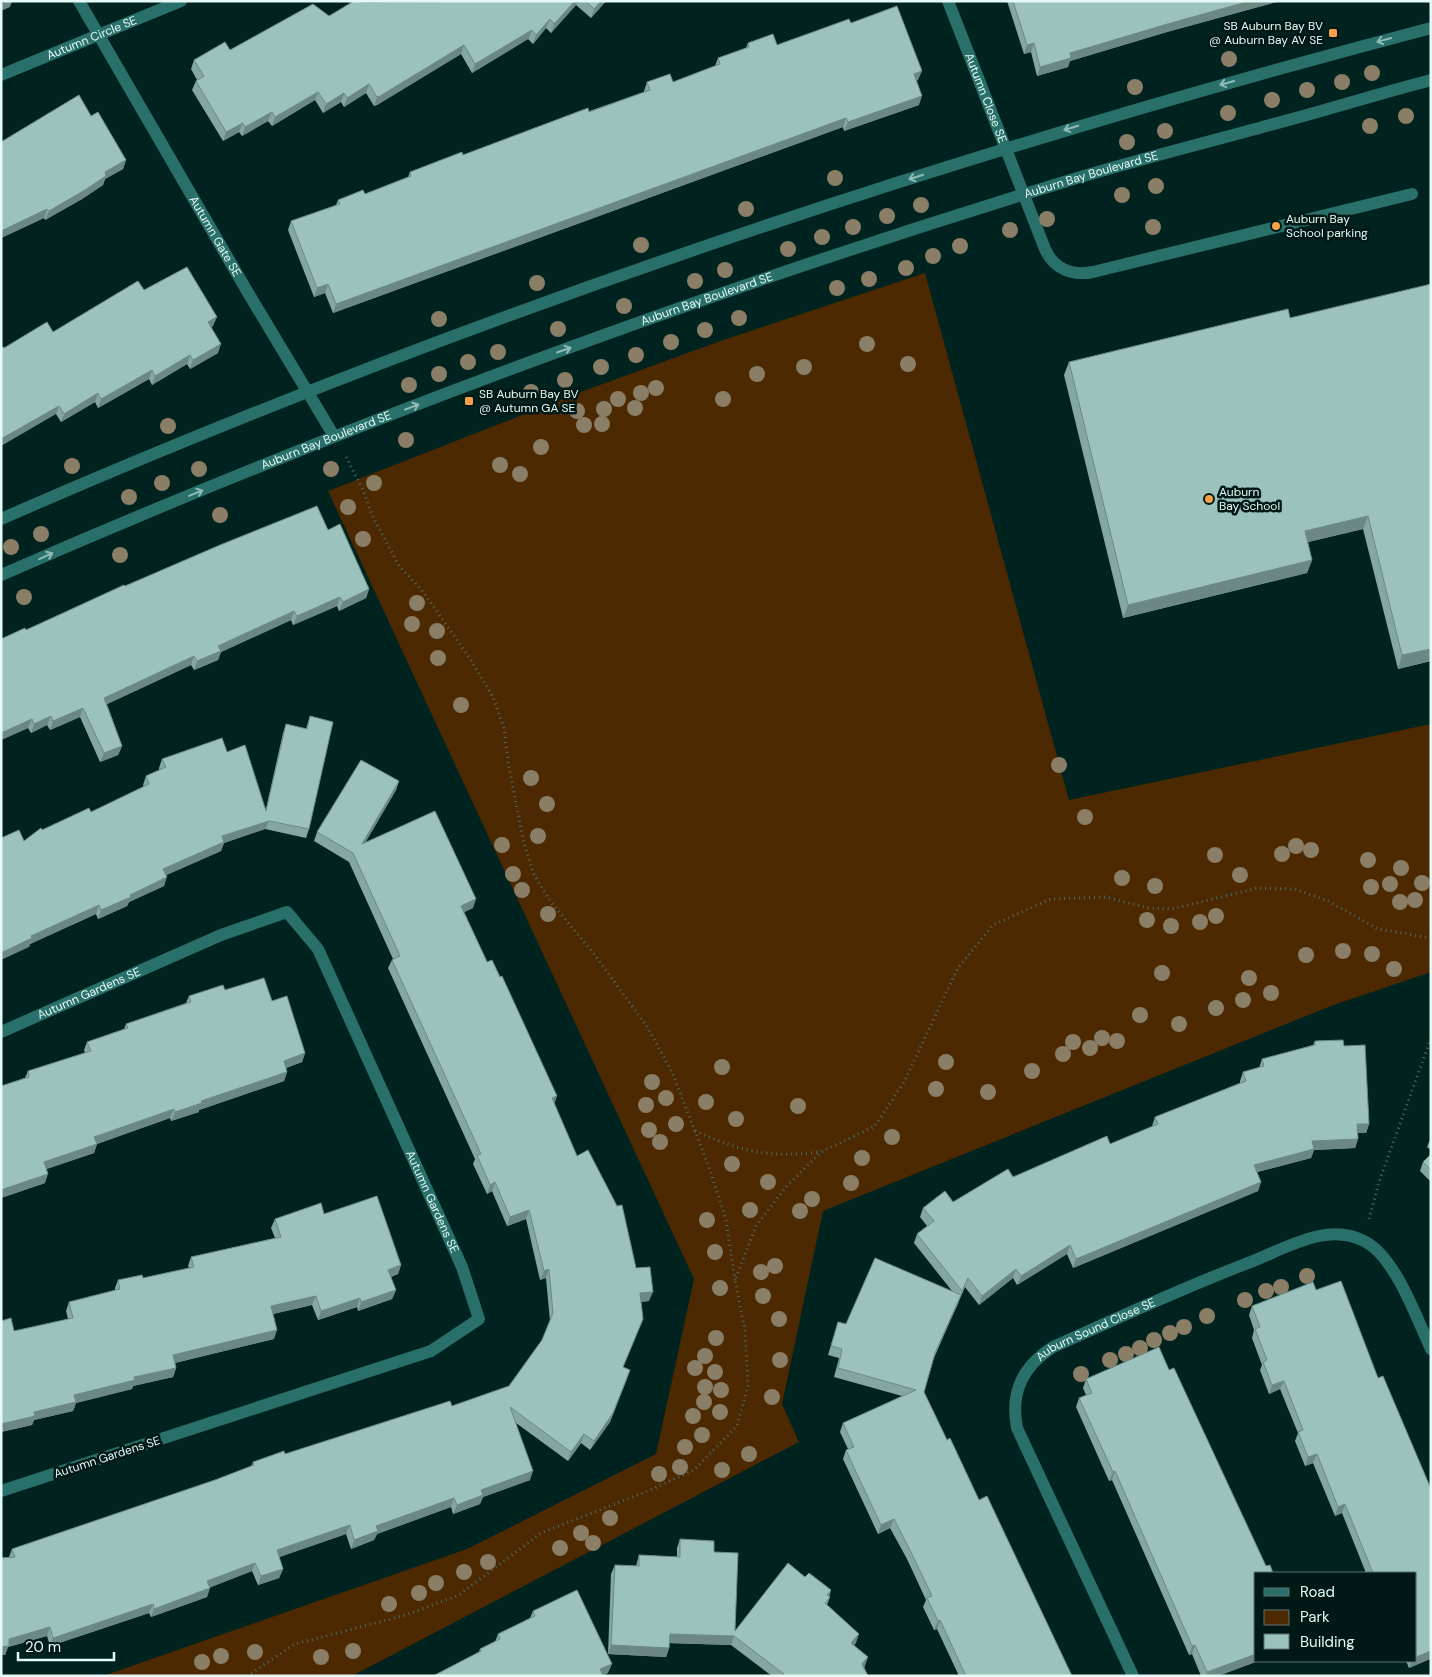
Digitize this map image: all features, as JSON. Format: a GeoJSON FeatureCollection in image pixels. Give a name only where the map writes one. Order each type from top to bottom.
{"type":"FeatureCollection","features":[{"type":"Feature","properties":{"kind":"street","name":"Autumn Gate SE"},"geometry":{"type":"LineString","coordinates":[[79,1],[247,292],[334,436]]}},
{"type":"Feature","properties":{"kind":"street","name":"Autumn Circle SE"},"geometry":{"type":"LineString","coordinates":[[1,75],[181,1]]}},
{"type":"Feature","properties":{"kind":"street","name":"Autumn Close SE"},"geometry":{"type":"LineString","coordinates":[[948,1],[1022,195],[1048,256],[1064,270],[1079,274],[1412,194]]}},
{"type":"Feature","properties":{"kind":"street"},"geometry":{"type":"LineString","coordinates":[[1,519],[308,392],[615,278],[1004,148],[1135,109],[1431,28]]}},
{"type":"Feature","properties":{"kind":"street","name":"Auburn Bay Boulevard SE"},"geometry":{"type":"LineString","coordinates":[[1,575],[109,528],[334,436],[561,351],[845,253],[1022,195],[1177,149],[1431,80]]}},
{"type":"Feature","properties":{"kind":"street","name":"Autumn Gardens SE"},"geometry":{"type":"LineString","coordinates":[[1,1032],[221,935],[287,912],[318,948],[462,1267],[479,1319],[431,1351],[1,1491]]}},
{"type":"Feature","properties":{"kind":"street","name":"Auburn Sound Close SE"},"geometry":{"type":"LineString","coordinates":[[1133,1676],[1016,1428],[1015,1394],[1027,1368],[1038,1356],[1062,1343],[1193,1284],[1308,1240],[1324,1235],[1342,1234],[1364,1241],[1381,1253],[1391,1266],[1431,1348]]}},
{"type":"Feature","properties":{"kind":"path"},"geometry":{"type":"LineString","coordinates":[[247,1676],[295,1644],[406,1615],[459,1595],[541,1533],[648,1491],[694,1470],[737,1426],[748,1386],[745,1331],[726,1220],[709,1167],[672,1072],[648,1028],[594,954],[550,902],[533,874],[523,839],[509,767],[504,729],[492,697],[471,660],[421,589],[399,566],[373,518],[362,488],[334,436]]}},
{"type":"Feature","properties":{"kind":"path"},"geometry":{"type":"LineString","coordinates":[[694,1131],[736,1149],[790,1156],[820,1152],[875,1126],[904,1082],[958,968],[993,925],[1051,899],[1106,897],[1148,908],[1172,909],[1258,888],[1295,889],[1328,901],[1378,929],[1431,938]]}},
{"type":"Feature","properties":{"kind":"path"},"geometry":{"type":"LineString","coordinates":[[1364,1241],[1379,1182],[1431,1038]]}},
{"type":"Feature","properties":{"kind":"path"},"geometry":{"type":"LineString","coordinates":[[735,1280],[756,1226],[786,1187],[820,1152]]}},
{"type":"Feature","properties":{"kind":"green space"},"geometry":{"type":"Polygon","coordinates":[[[925,273],[1069,800],[1431,724],[1431,972],[1331,1006],[823,1211],[782,1404],[799,1442],[352,1676],[103,1676],[467,1549],[656,1454],[694,1279],[328,491],[586,390],[723,340],[925,273]]]}},
{"type":"Feature","properties":{"kind":"building"},"geometry":{"type":"Polygon","coordinates":[[[354,1],[575,1],[554,24],[550,19],[536,35],[532,30],[475,64],[464,45],[380,96],[377,97],[369,84],[347,98],[344,93],[326,104],[318,92],[275,117],[272,112],[245,127],[243,123],[226,132],[196,81],[204,76],[194,60],[225,42],[230,50],[313,4],[329,16],[354,1]]]}},
{"type":"Feature","properties":{"kind":"building"},"geometry":{"type":"Polygon","coordinates":[[[586,1],[601,1],[594,9],[586,1]]]}},
{"type":"Feature","properties":{"kind":"building"},"geometry":{"type":"Polygon","coordinates":[[[1013,1],[1250,1],[1070,53],[1071,58],[1040,67],[1034,43],[1027,45],[1013,1]]]}},
{"type":"Feature","properties":{"kind":"building"},"geometry":{"type":"Polygon","coordinates":[[[897,6],[922,71],[914,74],[922,96],[848,122],[846,118],[336,304],[328,284],[317,288],[291,221],[340,204],[338,200],[363,190],[365,194],[411,176],[410,172],[462,152],[463,155],[588,108],[589,112],[650,90],[647,82],[670,74],[673,82],[720,64],[718,58],[749,47],[748,43],[773,34],[777,45],[849,19],[851,23],[897,6]]]}},
{"type":"Feature","properties":{"kind":"building"},"geometry":{"type":"Polygon","coordinates":[[[79,95],[91,116],[98,112],[126,160],[105,172],[106,176],[85,190],[49,211],[47,209],[1,231],[1,142],[79,95]]]}},
{"type":"Feature","properties":{"kind":"building"},"geometry":{"type":"Polygon","coordinates":[[[187,267],[217,317],[208,322],[221,344],[193,360],[190,355],[155,376],[152,370],[101,399],[98,393],[64,414],[59,406],[1,439],[1,345],[4,348],[47,322],[53,332],[138,281],[144,290],[187,267]]]}},
{"type":"Feature","properties":{"kind":"building"},"geometry":{"type":"Polygon","coordinates":[[[1431,284],[1431,649],[1402,655],[1368,516],[1305,531],[1312,560],[1128,605],[1069,362],[1288,309],[1290,318],[1431,284]]]}},
{"type":"Feature","properties":{"kind":"building"},"geometry":{"type":"Polygon","coordinates":[[[317,506],[328,530],[340,524],[369,589],[343,602],[340,597],[297,616],[294,611],[218,646],[221,651],[197,661],[194,656],[104,698],[122,746],[104,753],[83,708],[53,721],[51,716],[34,724],[32,719],[1,733],[1,639],[25,628],[26,630],[124,585],[317,506]]]}},
{"type":"Feature","properties":{"kind":"building"},"geometry":{"type":"Polygon","coordinates":[[[310,716],[333,722],[309,829],[269,821],[222,836],[224,842],[163,869],[167,877],[130,895],[131,897],[101,910],[99,905],[31,936],[32,938],[1,953],[1,838],[19,830],[24,841],[41,828],[42,830],[89,808],[91,812],[149,784],[146,776],[166,767],[162,759],[222,738],[227,752],[245,745],[266,811],[286,724],[307,729],[310,716]]]}},
{"type":"Feature","properties":{"kind":"building"},"geometry":{"type":"Polygon","coordinates":[[[361,760],[399,781],[362,844],[435,811],[476,899],[461,906],[487,962],[492,960],[500,977],[502,976],[557,1096],[552,1098],[577,1156],[588,1150],[617,1206],[622,1205],[636,1268],[650,1267],[653,1292],[640,1293],[643,1319],[623,1367],[630,1370],[613,1413],[594,1441],[584,1434],[571,1452],[510,1407],[533,1471],[481,1490],[483,1495],[457,1505],[454,1498],[376,1526],[378,1531],[354,1540],[350,1525],[277,1550],[283,1569],[261,1576],[255,1563],[207,1581],[210,1588],[154,1609],[153,1604],[53,1638],[50,1627],[9,1639],[9,1646],[1,1647],[1,1558],[15,1557],[12,1549],[215,1480],[254,1465],[253,1462],[284,1451],[285,1454],[450,1401],[452,1406],[509,1386],[542,1340],[553,1313],[549,1269],[544,1271],[529,1210],[510,1217],[495,1182],[490,1185],[477,1155],[481,1154],[392,960],[400,956],[353,853],[317,832],[361,760]]]}},
{"type":"Feature","properties":{"kind":"building"},"geometry":{"type":"Polygon","coordinates":[[[264,978],[272,1001],[287,996],[305,1053],[284,1061],[287,1072],[201,1101],[202,1103],[175,1112],[174,1109],[94,1137],[97,1144],[44,1162],[48,1174],[1,1190],[1,1086],[29,1077],[28,1071],[91,1051],[87,1042],[128,1028],[126,1024],[191,1002],[189,996],[223,985],[225,990],[264,978]]]}},
{"type":"Feature","properties":{"kind":"building"},"geometry":{"type":"Polygon","coordinates":[[[1343,1040],[1344,1046],[1365,1045],[1369,1124],[1357,1124],[1358,1139],[1312,1141],[1314,1149],[1254,1165],[1261,1182],[1076,1259],[1070,1245],[1021,1276],[1016,1269],[982,1296],[968,1278],[962,1291],[917,1234],[934,1221],[923,1208],[945,1191],[953,1202],[1008,1169],[1013,1177],[1107,1136],[1110,1144],[1158,1124],[1155,1117],[1246,1081],[1243,1072],[1264,1066],[1262,1059],[1315,1045],[1315,1041],[1343,1040]]]}},
{"type":"Feature","properties":{"kind":"building"},"geometry":{"type":"Polygon","coordinates":[[[1431,1154],[1431,1170],[1423,1162],[1431,1154]]]}},
{"type":"Feature","properties":{"kind":"building"},"geometry":{"type":"Polygon","coordinates":[[[377,1196],[401,1265],[388,1270],[396,1290],[361,1302],[360,1298],[321,1311],[316,1296],[271,1306],[277,1330],[173,1355],[176,1368],[134,1377],[135,1380],[74,1395],[76,1402],[34,1412],[35,1416],[1,1424],[1,1321],[11,1318],[14,1331],[73,1318],[69,1302],[120,1289],[118,1280],[142,1275],[143,1278],[194,1267],[191,1257],[281,1237],[275,1219],[321,1203],[324,1214],[377,1196]]]}},
{"type":"Feature","properties":{"kind":"building"},"geometry":{"type":"Polygon","coordinates":[[[875,1258],[961,1295],[935,1353],[924,1392],[947,1440],[950,1438],[979,1500],[987,1496],[1072,1676],[966,1676],[940,1620],[938,1621],[927,1598],[932,1596],[894,1519],[881,1525],[846,1450],[854,1447],[843,1423],[916,1390],[838,1368],[842,1349],[831,1346],[838,1322],[846,1324],[875,1258]]]}},
{"type":"Feature","properties":{"kind":"building"},"geometry":{"type":"Polygon","coordinates":[[[1341,1281],[1378,1378],[1383,1376],[1431,1489],[1431,1651],[1417,1657],[1417,1572],[1373,1572],[1345,1504],[1338,1507],[1317,1454],[1308,1457],[1298,1432],[1303,1430],[1284,1381],[1272,1385],[1263,1362],[1267,1360],[1255,1329],[1260,1327],[1252,1306],[1313,1282],[1316,1290],[1341,1281]]]}},
{"type":"Feature","properties":{"kind":"building"},"geometry":{"type":"Polygon","coordinates":[[[1159,1347],[1169,1370],[1174,1368],[1266,1566],[1270,1565],[1273,1572],[1254,1572],[1254,1655],[1207,1672],[1195,1645],[1192,1646],[1115,1471],[1113,1472],[1079,1398],[1092,1393],[1086,1379],[1159,1347]]]}},
{"type":"Feature","properties":{"kind":"building"},"geometry":{"type":"Polygon","coordinates":[[[680,1539],[714,1541],[714,1552],[738,1553],[735,1631],[788,1563],[805,1577],[809,1573],[831,1590],[827,1595],[830,1597],[825,1603],[859,1634],[851,1643],[868,1657],[862,1664],[868,1676],[782,1676],[784,1674],[734,1636],[670,1634],[669,1648],[611,1645],[615,1565],[639,1566],[639,1555],[680,1557],[680,1539]]]}},
{"type":"Feature","properties":{"kind":"building"},"geometry":{"type":"Polygon","coordinates":[[[577,1590],[612,1664],[600,1669],[603,1676],[433,1676],[500,1639],[498,1634],[535,1616],[533,1611],[577,1590]]]}},
{"type":"Feature","properties":{"kind":"place","name":"SB Auburn Bay BV @ Auburn Bay AV SE"},"geometry":{"type":"Point","coordinates":[1333,33]}},
{"type":"Feature","properties":{"kind":"place","name":"Auburn Bay School parking"},"geometry":{"type":"Point","coordinates":[1276,226]}},
{"type":"Feature","properties":{"kind":"place","name":"SB Auburn Bay BV @ Autumn GA SE"},"geometry":{"type":"Point","coordinates":[469,401]}},
{"type":"Feature","properties":{"kind":"place","name":"Auburn Bay School"},"geometry":{"type":"Point","coordinates":[1209,499]}}]}
